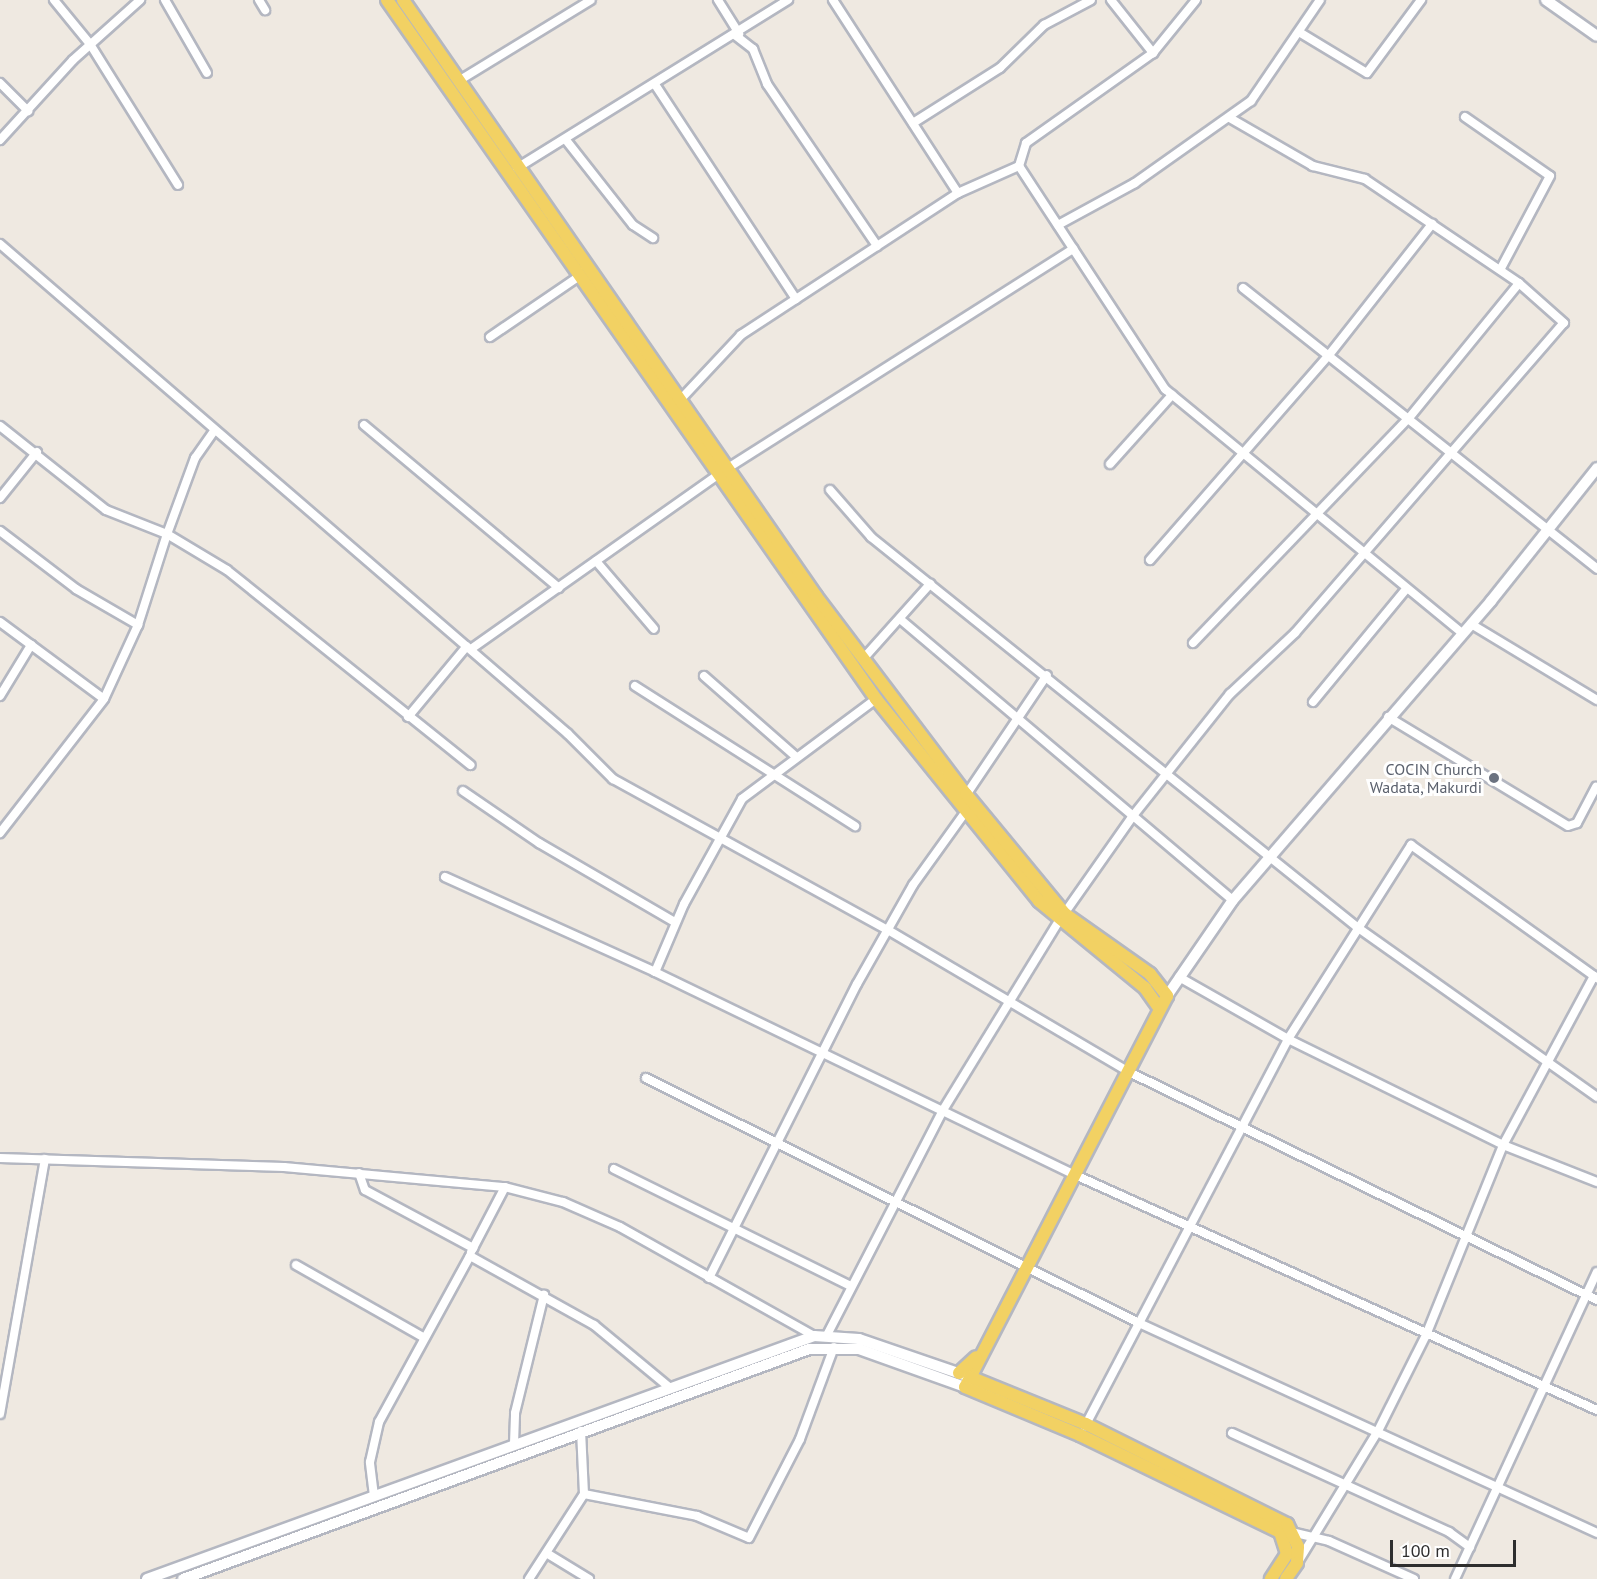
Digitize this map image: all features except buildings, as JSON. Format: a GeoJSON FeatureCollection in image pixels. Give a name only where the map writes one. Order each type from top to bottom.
{"type":"FeatureCollection","features":[{"type":"Feature","properties":{"kind":"main road"},"geometry":{"type":"LineString","coordinates":[[387,0],[681,399],[723,472],[876,699],[1062,917],[1145,988],[1159,1008]]}},
{"type":"Feature","properties":{"kind":"main road"},"geometry":{"type":"LineString","coordinates":[[403,0],[460,80],[578,277],[864,659],[966,803]]}},
{"type":"Feature","properties":{"kind":"main road"},"geometry":{"type":"LineString","coordinates":[[965,1379],[981,1353],[1167,996],[1150,974],[1062,917]]}},
{"type":"Feature","properties":{"kind":"main road"},"geometry":{"type":"LineString","coordinates":[[981,1353],[984,1383]]}},
{"type":"Feature","properties":{"kind":"main road"},"geometry":{"type":"LineString","coordinates":[[965,1379],[1083,1429],[1280,1532],[1287,1554],[1271,1579]]}},
{"type":"Feature","properties":{"kind":"main road"},"geometry":{"type":"LineString","coordinates":[[965,1379],[984,1383],[1294,1531],[1297,1563],[1288,1578]]}},
{"type":"Feature","properties":{"kind":"street"},"geometry":{"type":"LineString","coordinates":[[54,0],[90,44],[178,185]]}},
{"type":"Feature","properties":{"kind":"street"},"geometry":{"type":"LineString","coordinates":[[0,140],[90,44],[140,0]]}},
{"type":"Feature","properties":{"kind":"street"},"geometry":{"type":"LineString","coordinates":[[165,0],[207,73]]}},
{"type":"Feature","properties":{"kind":"street"},"geometry":{"type":"LineString","coordinates":[[259,0],[265,10]]}},
{"type":"Feature","properties":{"kind":"street"},"geometry":{"type":"LineString","coordinates":[[460,80],[591,0]]}},
{"type":"Feature","properties":{"kind":"street"},"geometry":{"type":"LineString","coordinates":[[718,0],[737,35],[753,49],[767,84],[877,246]]}},
{"type":"Feature","properties":{"kind":"street"},"geometry":{"type":"LineString","coordinates":[[512,170],[656,86],[788,0]]}},
{"type":"Feature","properties":{"kind":"street"},"geometry":{"type":"LineString","coordinates":[[833,0],[958,193]]}},
{"type":"Feature","properties":{"kind":"street"},"geometry":{"type":"LineString","coordinates":[[913,123],[1000,68],[1044,25],[1091,0]]}},
{"type":"Feature","properties":{"kind":"street"},"geometry":{"type":"LineString","coordinates":[[1112,0],[1153,53]]}},
{"type":"Feature","properties":{"kind":"street"},"geometry":{"type":"LineString","coordinates":[[681,399],[727,346],[958,193],[1019,166],[1026,143],[1153,53],[1196,0]]}},
{"type":"Feature","properties":{"kind":"street"},"geometry":{"type":"LineString","coordinates":[[1058,225],[1135,183],[1230,118],[1259,92],[1320,0]]}},
{"type":"Feature","properties":{"kind":"street"},"geometry":{"type":"LineString","coordinates":[[1299,32],[1367,73],[1421,0]]}},
{"type":"Feature","properties":{"kind":"street"},"geometry":{"type":"LineString","coordinates":[[1546,0],[1597,36]]}},
{"type":"Feature","properties":{"kind":"street"},"geometry":{"type":"LineString","coordinates":[[0,83],[28,111]]}},
{"type":"Feature","properties":{"kind":"street"},"geometry":{"type":"LineString","coordinates":[[656,86],[796,299]]}},
{"type":"Feature","properties":{"kind":"street"},"geometry":{"type":"LineString","coordinates":[[1465,117],[1550,176],[1500,270]]}},
{"type":"Feature","properties":{"kind":"street"},"geometry":{"type":"LineString","coordinates":[[827,1335],[849,1285],[943,1110],[1062,917],[1132,817],[1236,687],[1295,633],[1562,326],[1561,316],[1519,283],[1365,179],[1313,166],[1230,118]]}},
{"type":"Feature","properties":{"kind":"street"},"geometry":{"type":"LineString","coordinates":[[566,140],[633,225],[653,238]]}},
{"type":"Feature","properties":{"kind":"street"},"geometry":{"type":"LineString","coordinates":[[1019,166],[1149,368],[1172,395],[1361,555],[1462,633]]}},
{"type":"Feature","properties":{"kind":"street"},"geometry":{"type":"LineString","coordinates":[[1150,560],[1329,355],[1432,224]]}},
{"type":"Feature","properties":{"kind":"street"},"geometry":{"type":"LineString","coordinates":[[0,244],[214,431],[469,647],[614,779],[720,835],[888,930],[1126,1071],[1239,1130],[1597,1300]]}},
{"type":"Feature","properties":{"kind":"street"},"geometry":{"type":"LineString","coordinates":[[408,717],[469,647],[559,588],[723,472],[1073,249]]}},
{"type":"Feature","properties":{"kind":"street"},"geometry":{"type":"LineString","coordinates":[[490,337],[578,277]]}},
{"type":"Feature","properties":{"kind":"street"},"geometry":{"type":"LineString","coordinates":[[1193,644],[1313,513],[1409,418],[1519,283]]}},
{"type":"Feature","properties":{"kind":"street"},"geometry":{"type":"LineString","coordinates":[[1243,288],[1409,418],[1545,532],[1597,569]]}},
{"type":"Feature","properties":{"kind":"street"},"geometry":{"type":"LineString","coordinates":[[1110,464],[1172,395]]}},
{"type":"Feature","properties":{"kind":"street"},"geometry":{"type":"LineString","coordinates":[[364,425],[559,588]]}},
{"type":"Feature","properties":{"kind":"street"},"geometry":{"type":"LineString","coordinates":[[0,426],[37,452],[106,510],[167,534],[227,570],[470,765]]}},
{"type":"Feature","properties":{"kind":"street"},"geometry":{"type":"LineString","coordinates":[[0,833],[104,699],[138,624],[167,534],[195,458],[214,431]]}},
{"type":"Feature","properties":{"kind":"street"},"geometry":{"type":"LineString","coordinates":[[0,498],[37,452]]}},
{"type":"Feature","properties":{"kind":"street"},"geometry":{"type":"LineString","coordinates":[[1167,996],[1233,900],[1471,624],[1595,474]]}},
{"type":"Feature","properties":{"kind":"street"},"geometry":{"type":"LineString","coordinates":[[830,490],[871,537],[1047,675],[1357,927],[1597,1096]]}},
{"type":"Feature","properties":{"kind":"street"},"geometry":{"type":"LineString","coordinates":[[0,531],[76,589],[138,624]]}},
{"type":"Feature","properties":{"kind":"street"},"geometry":{"type":"LineString","coordinates":[[596,561],[654,629]]}},
{"type":"Feature","properties":{"kind":"street"},"geometry":{"type":"LineString","coordinates":[[864,659],[930,584]]}},
{"type":"Feature","properties":{"kind":"street"},"geometry":{"type":"LineString","coordinates":[[1313,702],[1406,589]]}},
{"type":"Feature","properties":{"kind":"street"},"geometry":{"type":"LineString","coordinates":[[900,619],[1019,723],[1233,900]]}},
{"type":"Feature","properties":{"kind":"street"},"geometry":{"type":"LineString","coordinates":[[0,622],[104,699]]}},
{"type":"Feature","properties":{"kind":"street"},"geometry":{"type":"LineString","coordinates":[[1471,624],[1597,700]]}},
{"type":"Feature","properties":{"kind":"street"},"geometry":{"type":"LineString","coordinates":[[0,696],[31,645]]}},
{"type":"Feature","properties":{"kind":"street"},"geometry":{"type":"LineString","coordinates":[[709,1278],[778,1145],[819,1056],[888,930],[1047,675]]}},
{"type":"Feature","properties":{"kind":"street"},"geometry":{"type":"LineString","coordinates":[[704,676],[795,756]]}},
{"type":"Feature","properties":{"kind":"street"},"geometry":{"type":"LineString","coordinates":[[635,686],[855,826]]}},
{"type":"Feature","properties":{"kind":"street"},"geometry":{"type":"LineString","coordinates":[[655,972],[675,922],[742,798],[795,756],[876,699]]}},
{"type":"Feature","properties":{"kind":"street"},"geometry":{"type":"LineString","coordinates":[[1389,717],[1568,826],[1577,823],[1597,786]]}},
{"type":"Feature","properties":{"kind":"street"},"geometry":{"type":"LineString","coordinates":[[463,791],[539,843],[675,922]]}},
{"type":"Feature","properties":{"kind":"street"},"geometry":{"type":"LineString","coordinates":[[1083,1429],[1288,1039],[1357,927],[1414,843],[1596,977],[1503,1145],[1426,1335],[1378,1431],[1317,1537],[1297,1563]]}},
{"type":"Feature","properties":{"kind":"street"},"geometry":{"type":"LineString","coordinates":[[445,877],[655,972],[819,1056],[943,1110],[1073,1174],[1426,1335],[1597,1410]]}},
{"type":"Feature","properties":{"kind":"street"},"geometry":{"type":"LineString","coordinates":[[1179,977],[1288,1039],[1503,1145],[1597,1182]]}},
{"type":"Feature","properties":{"kind":"street"},"geometry":{"type":"LineString","coordinates":[[646,1078],[894,1204],[1139,1323],[1378,1431],[1494,1488],[1597,1533]]}},
{"type":"Feature","properties":{"kind":"street"},"geometry":{"type":"LineString","coordinates":[[0,1158],[359,1173],[505,1187],[587,1211],[814,1336]]}},
{"type":"Feature","properties":{"kind":"street"},"geometry":{"type":"LineString","coordinates":[[0,1414],[45,1159]]}},
{"type":"Feature","properties":{"kind":"street"},"geometry":{"type":"LineString","coordinates":[[614,1169],[849,1285]]}},
{"type":"Feature","properties":{"kind":"street"},"geometry":{"type":"LineString","coordinates":[[359,1173],[365,1190],[544,1295],[648,1365],[669,1388]]}},
{"type":"Feature","properties":{"kind":"street"},"geometry":{"type":"LineString","coordinates":[[374,1496],[370,1462],[377,1429],[423,1337],[505,1187]]}},
{"type":"Feature","properties":{"kind":"street"},"geometry":{"type":"LineString","coordinates":[[296,1265],[423,1337]]}},
{"type":"Feature","properties":{"kind":"street"},"geometry":{"type":"LineString","coordinates":[[1455,1579],[1494,1488],[1597,1272]]}},
{"type":"Feature","properties":{"kind":"street"},"geometry":{"type":"LineString","coordinates":[[514,1444],[515,1413],[544,1295]]}},
{"type":"Feature","properties":{"kind":"street"},"geometry":{"type":"LineString","coordinates":[[147,1579],[814,1336],[827,1335],[890,1347],[965,1379]]}},
{"type":"Feature","properties":{"kind":"street"},"geometry":{"type":"LineString","coordinates":[[183,1579],[785,1356],[834,1347],[883,1356],[965,1379]]}},
{"type":"Feature","properties":{"kind":"street"},"geometry":{"type":"LineString","coordinates":[[584,1494],[697,1516],[749,1538],[793,1456],[834,1347]]}},
{"type":"Feature","properties":{"kind":"street"},"geometry":{"type":"LineString","coordinates":[[529,1579],[548,1554],[584,1494],[581,1431]]}},
{"type":"Feature","properties":{"kind":"street"},"geometry":{"type":"LineString","coordinates":[[1232,1433],[1348,1485],[1470,1547]]}},
{"type":"Feature","properties":{"kind":"street"},"geometry":{"type":"LineString","coordinates":[[1280,1532],[1294,1531],[1317,1537],[1414,1579]]}},
{"type":"Feature","properties":{"kind":"street"},"geometry":{"type":"LineString","coordinates":[[548,1554],[589,1579]]}},
{"type":"Feature","properties":{"kind":"place","name":"COCIN Church Wadata, Makurdi"},"geometry":{"type":"Point","coordinates":[1494,778]}}]}
